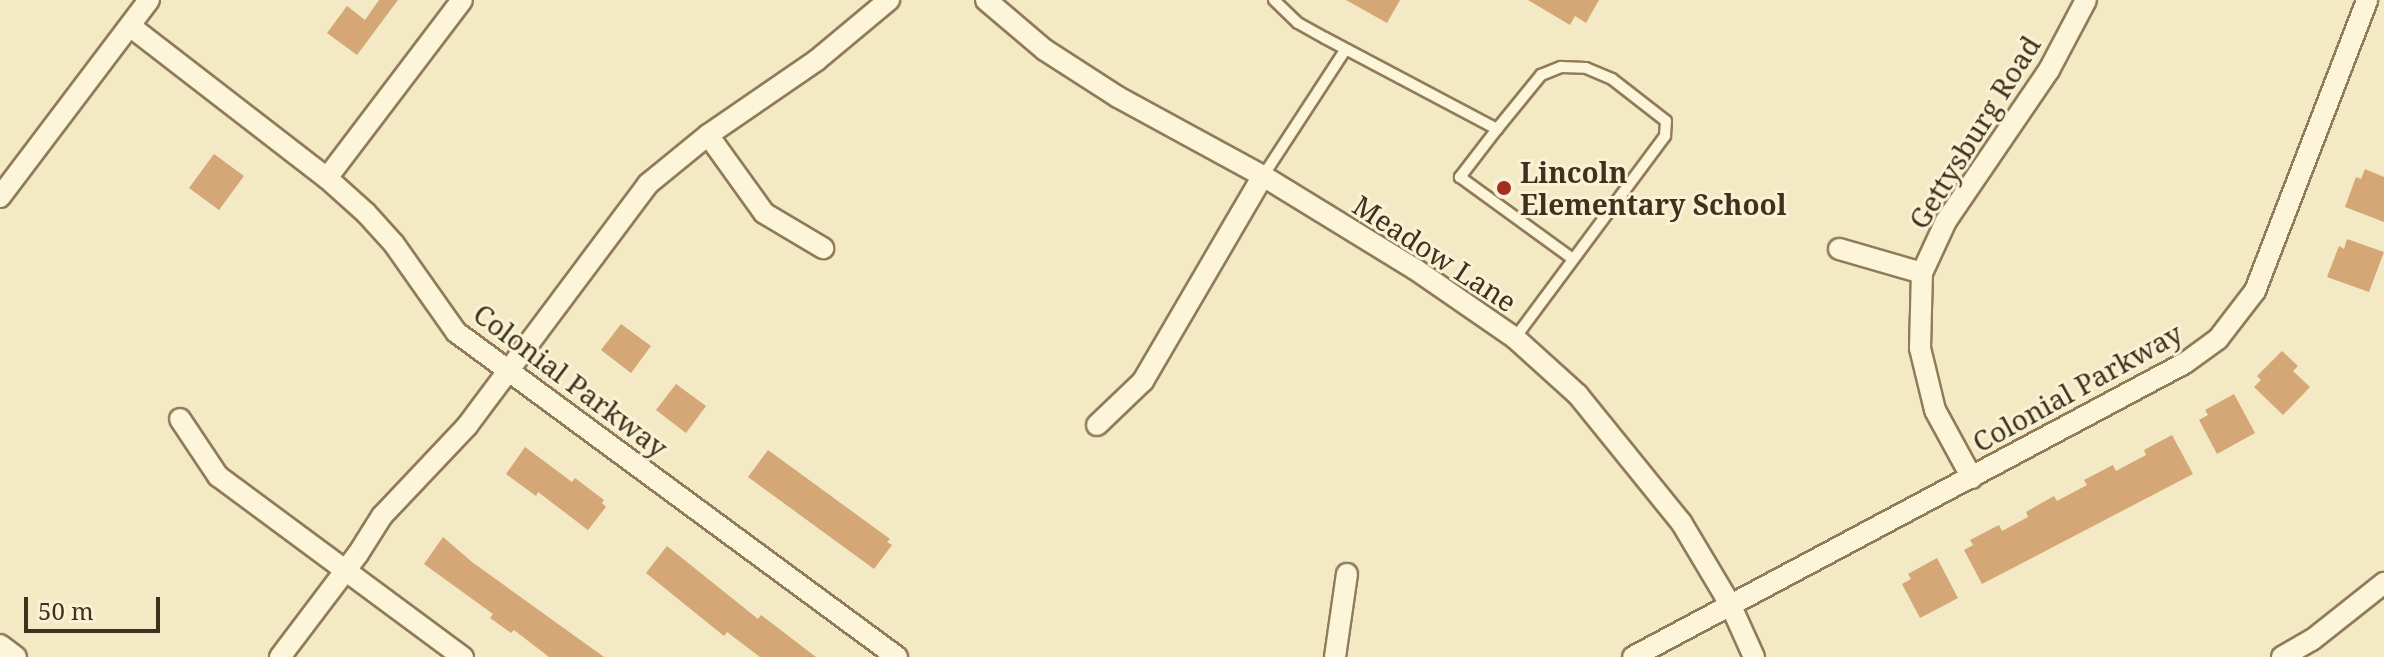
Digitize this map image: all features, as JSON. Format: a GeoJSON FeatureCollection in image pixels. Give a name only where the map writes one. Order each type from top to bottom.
{"type":"FeatureCollection","features":[{"type":"Feature","properties":{"kind":"street"},"geometry":{"type":"LineString","coordinates":[[0,197],[149,0]]}},
{"type":"Feature","properties":{"kind":"street"},"geometry":{"type":"LineString","coordinates":[[327,178],[462,0]]}},
{"type":"Feature","properties":{"kind":"street"},"geometry":{"type":"LineString","coordinates":[[280,657],[382,516],[467,426],[648,184],[708,135],[817,60],[889,0]]}},
{"type":"Feature","properties":{"kind":"street","name":"Meadow Lane"},"geometry":{"type":"LineString","coordinates":[[986,0],[1045,50],[1118,97],[1263,176],[1415,269],[1515,338],[1578,395],[1681,522],[1731,606],[1754,657]]}},
{"type":"Feature","properties":{"kind":"street","name":"Gettysburg Road"},"geometry":{"type":"LineString","coordinates":[[1972,478],[1935,410],[1920,348],[1922,273],[1946,221],[2049,70],[2086,0]]}},
{"type":"Feature","properties":{"kind":"street","name":"Colonial Parkway"},"geometry":{"type":"LineString","coordinates":[[1633,657],[2185,363],[2218,339],[2255,291],[2367,0]]}},
{"type":"Feature","properties":{"kind":"street","name":"Colonial Parkway"},"geometry":{"type":"LineString","coordinates":[[130,26],[327,178],[394,244],[456,332],[897,657]]}},
{"type":"Feature","properties":{"kind":"street"},"geometry":{"type":"LineString","coordinates":[[708,135],[764,213],[823,248]]}},
{"type":"Feature","properties":{"kind":"street"},"geometry":{"type":"LineString","coordinates":[[1097,425],[1143,381],[1263,176]]}},
{"type":"Feature","properties":{"kind":"street"},"geometry":{"type":"LineString","coordinates":[[1839,249],[1922,273]]}},
{"type":"Feature","properties":{"kind":"street"},"geometry":{"type":"LineString","coordinates":[[180,419],[218,476],[463,657]]}},
{"type":"Feature","properties":{"kind":"street"},"geometry":{"type":"LineString","coordinates":[[1335,657],[1347,574]]}},
{"type":"Feature","properties":{"kind":"street"},"geometry":{"type":"LineString","coordinates":[[2282,657],[2312,640],[2384,583]]}},
{"type":"Feature","properties":{"kind":"street"},"geometry":{"type":"LineString","coordinates":[[0,645],[16,657]]}},
{"type":"Feature","properties":{"kind":"lane"},"geometry":{"type":"LineString","coordinates":[[1274,0],[1298,23],[1497,129]]}},
{"type":"Feature","properties":{"kind":"lane"},"geometry":{"type":"LineString","coordinates":[[1263,176],[1345,50]]}},
{"type":"Feature","properties":{"kind":"lane"},"geometry":{"type":"LineString","coordinates":[[1515,338],[1665,136],[1666,121],[1612,79],[1586,68],[1561,67],[1541,75],[1460,177],[1573,259]]}},
{"type":"Feature","properties":{"kind":"building"},"geometry":{"type":"Polygon","coordinates":[[[379,0],[398,0],[357,55],[327,33],[347,6],[365,20],[379,0]]]}},
{"type":"Feature","properties":{"kind":"building"},"geometry":{"type":"Polygon","coordinates":[[[1346,0],[1400,0],[1387,23],[1346,0]]]}},
{"type":"Feature","properties":{"kind":"building"},"geometry":{"type":"Polygon","coordinates":[[[1528,0],[1599,0],[1586,23],[1575,16],[1570,25],[1528,0]]]}},
{"type":"Feature","properties":{"kind":"building"},"geometry":{"type":"Polygon","coordinates":[[[214,154],[244,176],[219,210],[189,188],[214,154]]]}},
{"type":"Feature","properties":{"kind":"building"},"geometry":{"type":"Polygon","coordinates":[[[2365,169],[2384,177],[2384,222],[2345,207],[2356,177],[2361,179],[2365,169]]]}},
{"type":"Feature","properties":{"kind":"building"},"geometry":{"type":"Polygon","coordinates":[[[2347,239],[2384,252],[2369,292],[2327,277],[2339,246],[2344,249],[2347,239]]]}},
{"type":"Feature","properties":{"kind":"building"},"geometry":{"type":"Polygon","coordinates":[[[621,324],[651,346],[631,373],[601,350],[621,324]]]}},
{"type":"Feature","properties":{"kind":"building"},"geometry":{"type":"Polygon","coordinates":[[[2282,351],[2298,366],[2293,371],[2310,387],[2283,415],[2254,387],[2261,380],[2257,376],[2282,351]]]}},
{"type":"Feature","properties":{"kind":"building"},"geometry":{"type":"Polygon","coordinates":[[[676,384],[706,406],[686,433],[656,410],[676,384]]]}},
{"type":"Feature","properties":{"kind":"building"},"geometry":{"type":"Polygon","coordinates":[[[2234,394],[2255,433],[2217,454],[2199,420],[2208,415],[2205,410],[2234,394]]]}},
{"type":"Feature","properties":{"kind":"building"},"geometry":{"type":"Polygon","coordinates":[[[2172,435],[2193,474],[1982,584],[1964,550],[1973,545],[1970,540],[1999,525],[2002,531],[2028,517],[2026,512],[2054,496],[2057,501],[2087,485],[2084,480],[2113,465],[2116,471],[2146,455],[2144,450],[2172,435]]]}},
{"type":"Feature","properties":{"kind":"building"},"geometry":{"type":"Polygon","coordinates":[[[525,447],[572,482],[575,478],[604,500],[602,503],[606,507],[588,530],[538,492],[536,496],[506,474],[525,447]]]}},
{"type":"Feature","properties":{"kind":"building"},"geometry":{"type":"Polygon","coordinates":[[[768,450],[890,539],[887,542],[892,545],[874,569],[748,477],[768,450]]]}},
{"type":"Feature","properties":{"kind":"building"},"geometry":{"type":"Polygon","coordinates":[[[443,537],[472,562],[604,657],[549,657],[514,630],[511,633],[490,618],[493,614],[424,564],[443,537]]]}},
{"type":"Feature","properties":{"kind":"building"},"geometry":{"type":"Polygon","coordinates":[[[667,546],[758,619],[761,615],[816,657],[760,657],[727,632],[724,636],[646,573],[667,546]]]}},
{"type":"Feature","properties":{"kind":"building"},"geometry":{"type":"Polygon","coordinates":[[[1937,558],[1958,598],[1920,618],[1902,584],[1911,579],[1908,574],[1937,558]]]}},
{"type":"Feature","properties":{"kind":"place","name":"Lincoln Elementary School"},"geometry":{"type":"Point","coordinates":[1504,188]}}]}
